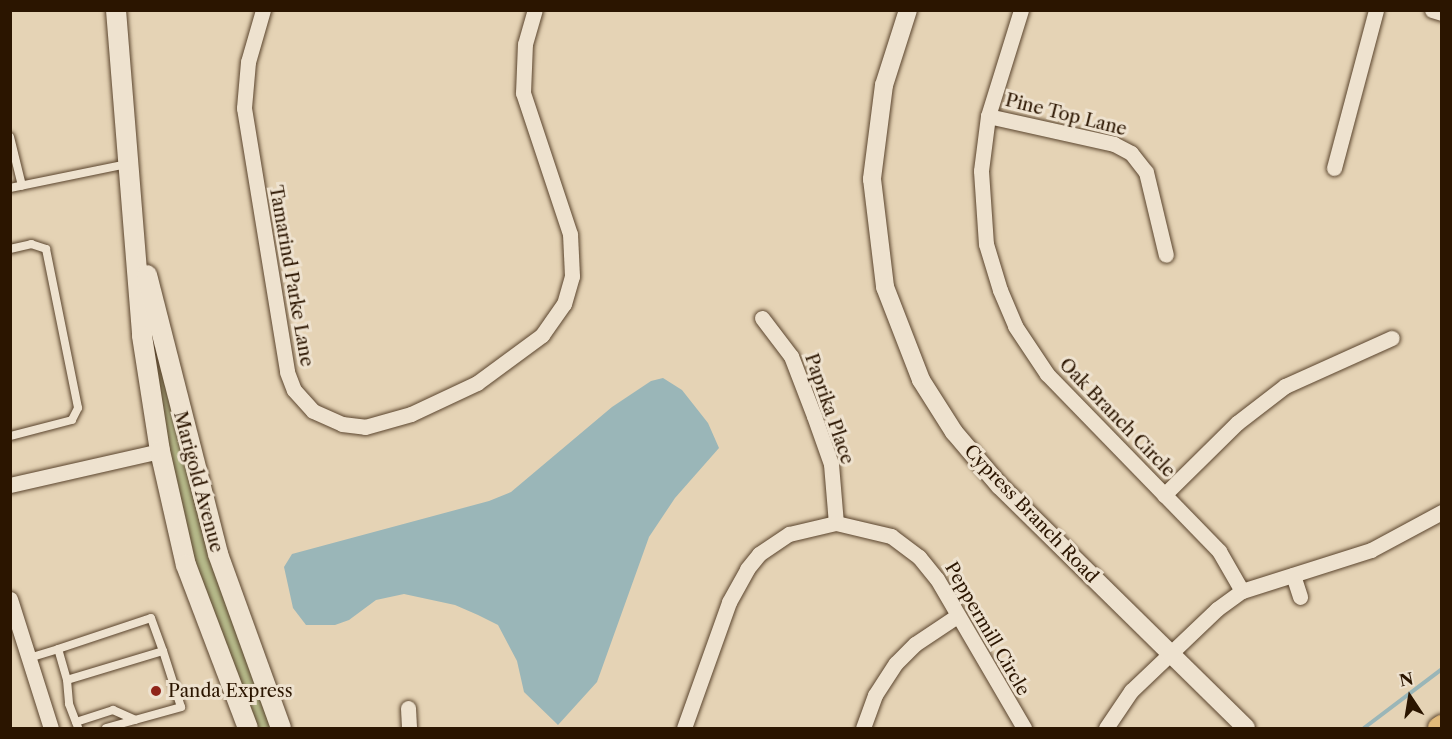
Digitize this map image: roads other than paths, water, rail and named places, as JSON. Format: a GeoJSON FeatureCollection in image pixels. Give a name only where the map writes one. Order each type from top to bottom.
{"type":"FeatureCollection","features":[{"type":"Feature","properties":{"kind":"main road","name":"Marigold Avenue"},"geometry":{"type":"LineString","coordinates":[[116,10],[142,336],[160,451],[186,565],[248,729]]}},
{"type":"Feature","properties":{"kind":"main road","name":"Marigold Avenue"},"geometry":{"type":"LineString","coordinates":[[135,229],[218,554],[281,729]]}},
{"type":"Feature","properties":{"kind":"street","name":"Tamarind Parke Lane"},"geometry":{"type":"LineString","coordinates":[[263,10],[248,62],[244,108],[288,372],[294,390],[313,411],[331,421],[365,427],[411,414],[486,377],[542,335],[564,304],[573,269],[570,234],[523,93],[523,56],[532,12]]}},
{"type":"Feature","properties":{"kind":"street","name":"Cypress Branch Road"},"geometry":{"type":"LineString","coordinates":[[908,10],[884,85],[872,157],[878,253],[895,317],[928,393],[972,455],[1246,729]]}},
{"type":"Feature","properties":{"kind":"street","name":"Oak Branch Circle"},"geometry":{"type":"LineString","coordinates":[[1021,10],[988,116],[981,171],[982,207],[990,259],[1006,307],[1047,374],[1219,551],[1242,591]]}},
{"type":"Feature","properties":{"kind":"street"},"geometry":{"type":"LineString","coordinates":[[1334,168],[1376,10]]}},
{"type":"Feature","properties":{"kind":"street"},"geometry":{"type":"LineString","coordinates":[[1432,10],[1442,13]]}},
{"type":"Feature","properties":{"kind":"street","name":"Pine Top Lane"},"geometry":{"type":"LineString","coordinates":[[988,116],[1114,144],[1131,153],[1146,172],[1166,255]]}},
{"type":"Feature","properties":{"kind":"street","name":"Paprika Place"},"geometry":{"type":"LineString","coordinates":[[762,318],[791,356],[818,426],[831,465],[836,523]]}},
{"type":"Feature","properties":{"kind":"street"},"geometry":{"type":"LineString","coordinates":[[1164,495],[1237,423],[1285,386],[1392,338]]}},
{"type":"Feature","properties":{"kind":"street"},"geometry":{"type":"LineString","coordinates":[[10,485],[160,451]]}},
{"type":"Feature","properties":{"kind":"street"},"geometry":{"type":"LineString","coordinates":[[1106,729],[1120,703],[1217,609],[1242,591],[1371,550],[1442,512]]}},
{"type":"Feature","properties":{"kind":"street","name":"Peppermill Circle"},"geometry":{"type":"LineString","coordinates":[[684,729],[729,602],[747,569],[759,554],[789,534],[836,523],[872,529],[907,546],[928,567],[1024,729]]}},
{"type":"Feature","properties":{"kind":"street"},"geometry":{"type":"LineString","coordinates":[[1293,575],[1300,597]]}},
{"type":"Feature","properties":{"kind":"street"},"geometry":{"type":"LineString","coordinates":[[10,599],[51,729]]}},
{"type":"Feature","properties":{"kind":"street"},"geometry":{"type":"LineString","coordinates":[[863,729],[875,695],[896,663],[915,644],[957,616]]}},
{"type":"Feature","properties":{"kind":"street"},"geometry":{"type":"LineString","coordinates":[[408,708],[410,729]]}},
{"type":"Feature","properties":{"kind":"lane"},"geometry":{"type":"LineString","coordinates":[[10,137],[22,186]]}},
{"type":"Feature","properties":{"kind":"lane"},"geometry":{"type":"LineString","coordinates":[[10,188],[128,164]]}},
{"type":"Feature","properties":{"kind":"lane"},"geometry":{"type":"LineString","coordinates":[[10,249],[31,244],[46,249],[78,408],[72,420],[10,436]]}},
{"type":"Feature","properties":{"kind":"lane"},"geometry":{"type":"LineString","coordinates":[[29,658],[151,618],[180,707],[106,729]]}},
{"type":"Feature","properties":{"kind":"lane"},"geometry":{"type":"LineString","coordinates":[[58,649],[77,725],[113,710],[135,720]]}},
{"type":"Feature","properties":{"kind":"lane"},"geometry":{"type":"LineString","coordinates":[[67,680],[163,651]]}},
{"type":"Feature","properties":{"kind":"water"},"geometry":{"type":"Polygon","coordinates":[[[663,378],[682,390],[708,423],[719,448],[675,498],[649,537],[597,682],[558,725],[524,692],[517,661],[498,625],[478,615],[455,605],[404,594],[376,600],[349,620],[335,625],[306,625],[293,608],[284,567],[292,554],[489,501],[511,492],[612,407],[651,381],[663,378]]]}},
{"type":"Feature","properties":{"kind":"waterway"},"geometry":{"type":"LineString","coordinates":[[1364,728],[1442,669]]}},
{"type":"Feature","properties":{"kind":"place","name":"Panda Express"},"geometry":{"type":"Point","coordinates":[156,691]}}]}
